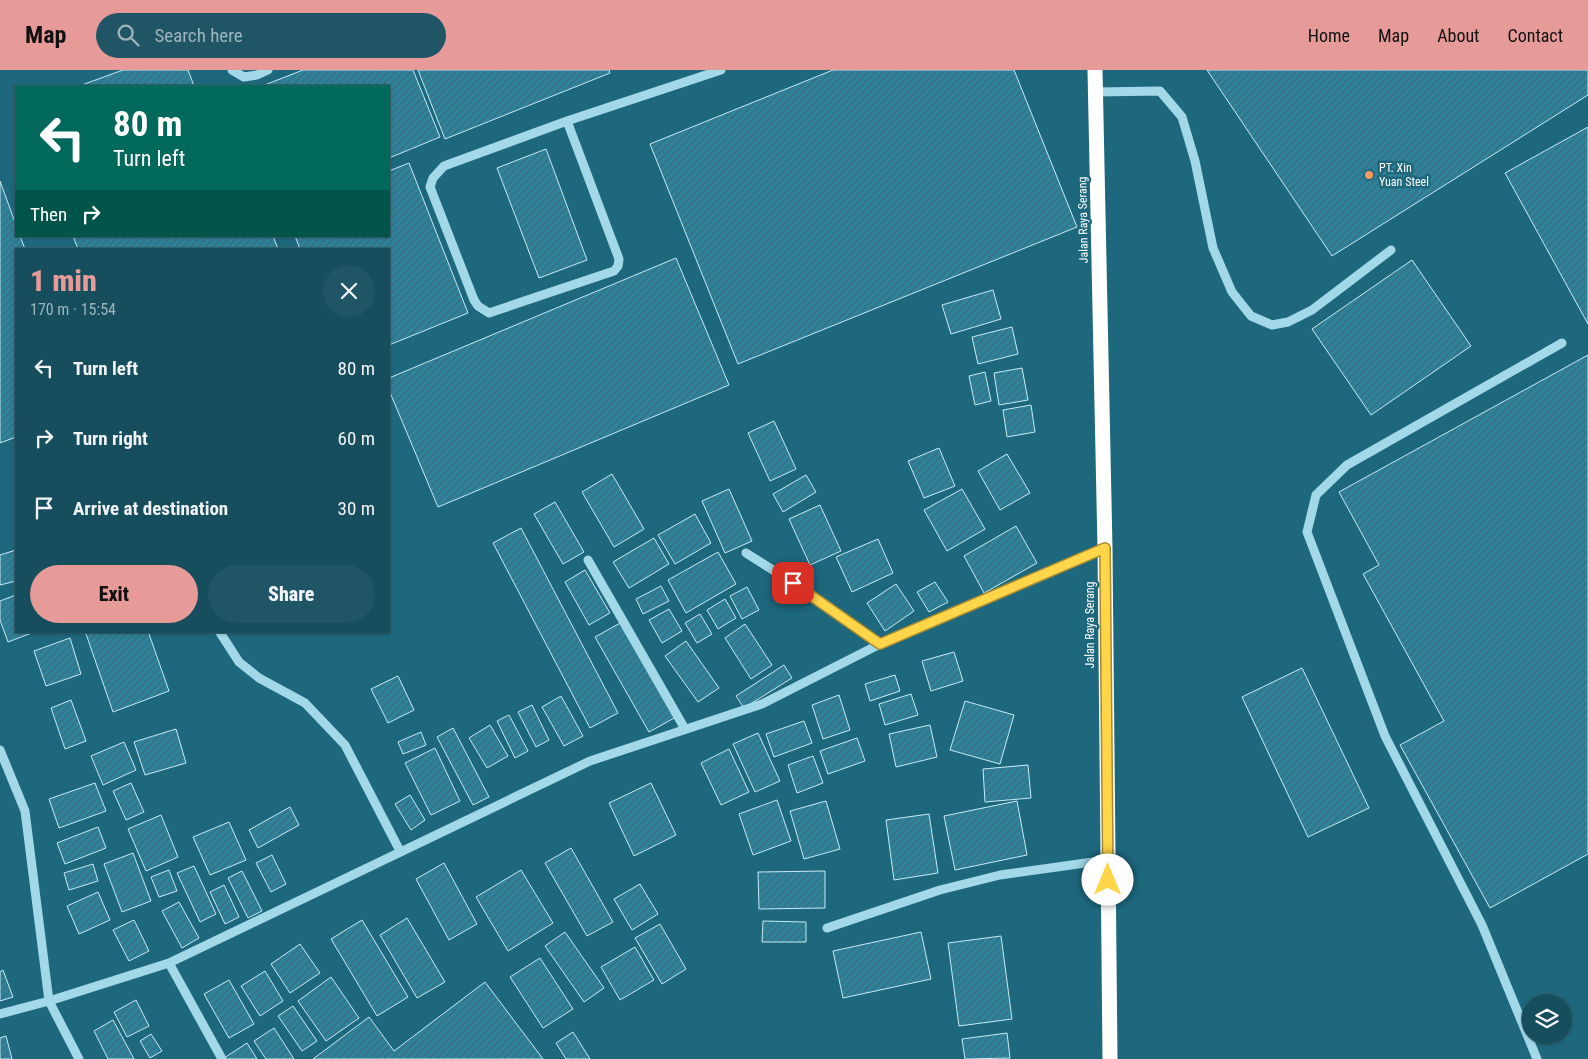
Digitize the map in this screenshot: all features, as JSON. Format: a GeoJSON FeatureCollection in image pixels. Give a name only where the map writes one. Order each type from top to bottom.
{"type":"FeatureCollection","features":[{"type":"Feature","properties":{"kind":"highway","name":"Jalan Raya Serang"},"geometry":{"type":"LineString","coordinates":[[1095,70],[1105,548],[1110,1059]]}},
{"type":"Feature","properties":{"kind":"street"},"geometry":{"type":"LineString","coordinates":[[232,70],[244,77],[257,75],[268,70]]}},
{"type":"Feature","properties":{"kind":"street"},"geometry":{"type":"LineString","coordinates":[[567,121],[619,259],[618,266],[614,271],[489,313],[478,306],[474,300],[430,187],[433,178],[444,166],[567,121],[721,70]]}},
{"type":"Feature","properties":{"kind":"street"},"geometry":{"type":"LineString","coordinates":[[1096,92],[1160,91],[1182,116],[1195,161],[1213,248],[1232,292],[1251,316],[1272,325],[1288,322],[1312,310],[1391,250]]}},
{"type":"Feature","properties":{"kind":"street"},"geometry":{"type":"LineString","coordinates":[[1537,1059],[1482,925],[1385,736],[1307,532],[1316,495],[1347,465],[1562,343]]}},
{"type":"Feature","properties":{"kind":"street"},"geometry":{"type":"LineString","coordinates":[[0,1014],[49,1002],[169,963],[590,761],[762,704],[880,644],[1105,548]]}},
{"type":"Feature","properties":{"kind":"street"},"geometry":{"type":"LineString","coordinates":[[746,553],[808,593],[880,644]]}},
{"type":"Feature","properties":{"kind":"street"},"geometry":{"type":"LineString","coordinates":[[588,560],[684,729]]}},
{"type":"Feature","properties":{"kind":"street"},"geometry":{"type":"LineString","coordinates":[[221,633],[239,662],[259,678],[305,703],[345,745],[400,851]]}},
{"type":"Feature","properties":{"kind":"street"},"geometry":{"type":"LineString","coordinates":[[0,750],[25,811],[49,1002],[79,1059]]}},
{"type":"Feature","properties":{"kind":"street"},"geometry":{"type":"LineString","coordinates":[[827,928],[940,890],[1000,875],[1107,860]]}},
{"type":"Feature","properties":{"kind":"street"},"geometry":{"type":"LineString","coordinates":[[169,963],[222,1059]]}},
{"type":"Feature","properties":{"kind":"building"},"geometry":{"type":"Polygon","coordinates":[[[123,70],[188,70],[194,85],[82,85],[123,70]]]}},
{"type":"Feature","properties":{"kind":"building"},"geometry":{"type":"Polygon","coordinates":[[[303,70],[413,70],[440,137],[390,158],[390,85],[265,85],[303,70]]]}},
{"type":"Feature","properties":{"kind":"building"},"geometry":{"type":"Polygon","coordinates":[[[418,70],[609,70],[610,73],[445,139],[418,70]]]}},
{"type":"Feature","properties":{"kind":"building"},"geometry":{"type":"Polygon","coordinates":[[[833,70],[1014,70],[1077,227],[738,364],[650,144],[833,70]]]}},
{"type":"Feature","properties":{"kind":"building","name":"PT. Xin Yuan Steel"},"geometry":{"type":"Polygon","coordinates":[[[1207,70],[1588,70],[1588,95],[1332,256],[1207,70]]]}},
{"type":"Feature","properties":{"kind":"building"},"geometry":{"type":"Polygon","coordinates":[[[1588,127],[1588,324],[1505,173],[1588,127]]]}},
{"type":"Feature","properties":{"kind":"building"},"geometry":{"type":"Polygon","coordinates":[[[546,149],[587,260],[539,278],[497,168],[546,149]]]}},
{"type":"Feature","properties":{"kind":"building"},"geometry":{"type":"Polygon","coordinates":[[[409,163],[468,313],[390,345],[390,248],[300,248],[295,237],[390,237],[390,171],[409,163]]]}},
{"type":"Feature","properties":{"kind":"building"},"geometry":{"type":"Polygon","coordinates":[[[0,181],[15,222],[15,237],[20,237],[25,248],[15,248],[15,437],[0,443],[0,181]]]}},
{"type":"Feature","properties":{"kind":"building"},"geometry":{"type":"Polygon","coordinates":[[[73,237],[273,237],[278,248],[78,248],[73,237]]]}},
{"type":"Feature","properties":{"kind":"building"},"geometry":{"type":"Polygon","coordinates":[[[676,258],[729,385],[438,507],[390,392],[390,378],[676,258]]]}},
{"type":"Feature","properties":{"kind":"building"},"geometry":{"type":"Polygon","coordinates":[[[1412,260],[1471,346],[1371,415],[1312,329],[1412,260]]]}},
{"type":"Feature","properties":{"kind":"building"},"geometry":{"type":"Polygon","coordinates":[[[993,290],[1001,319],[951,334],[942,305],[993,290]]]}},
{"type":"Feature","properties":{"kind":"building"},"geometry":{"type":"Polygon","coordinates":[[[1012,327],[1018,354],[978,364],[972,337],[1012,327]]]}},
{"type":"Feature","properties":{"kind":"building"},"geometry":{"type":"Polygon","coordinates":[[[1588,355],[1588,854],[1490,908],[1400,745],[1444,721],[1363,574],[1379,565],[1339,492],[1588,355]]]}},
{"type":"Feature","properties":{"kind":"building"},"geometry":{"type":"Polygon","coordinates":[[[1022,368],[1028,400],[999,405],[994,373],[1022,368]]]}},
{"type":"Feature","properties":{"kind":"building"},"geometry":{"type":"Polygon","coordinates":[[[985,372],[991,401],[975,405],[969,376],[985,372]]]}},
{"type":"Feature","properties":{"kind":"building"},"geometry":{"type":"Polygon","coordinates":[[[1031,405],[1035,432],[1007,437],[1003,410],[1031,405]]]}},
{"type":"Feature","properties":{"kind":"building"},"geometry":{"type":"Polygon","coordinates":[[[774,421],[796,469],[770,481],[748,433],[774,421]]]}},
{"type":"Feature","properties":{"kind":"building"},"geometry":{"type":"Polygon","coordinates":[[[939,448],[955,486],[924,498],[908,461],[939,448]]]}},
{"type":"Feature","properties":{"kind":"building"},"geometry":{"type":"Polygon","coordinates":[[[1007,454],[1030,493],[1000,510],[978,471],[1007,454]]]}},
{"type":"Feature","properties":{"kind":"building"},"geometry":{"type":"Polygon","coordinates":[[[612,474],[644,529],[614,547],[582,492],[612,474]]]}},
{"type":"Feature","properties":{"kind":"building"},"geometry":{"type":"Polygon","coordinates":[[[806,475],[816,492],[783,512],[773,494],[806,475]]]}},
{"type":"Feature","properties":{"kind":"building"},"geometry":{"type":"Polygon","coordinates":[[[729,489],[752,541],[725,553],[702,501],[729,489]]]}},
{"type":"Feature","properties":{"kind":"building"},"geometry":{"type":"Polygon","coordinates":[[[962,489],[985,529],[947,551],[924,510],[962,489]]]}},
{"type":"Feature","properties":{"kind":"building"},"geometry":{"type":"Polygon","coordinates":[[[555,502],[584,552],[563,564],[534,514],[555,502]]]}},
{"type":"Feature","properties":{"kind":"building"},"geometry":{"type":"Polygon","coordinates":[[[820,505],[841,551],[810,565],[789,519],[820,505]]]}},
{"type":"Feature","properties":{"kind":"building"},"geometry":{"type":"Polygon","coordinates":[[[695,514],[711,543],[675,564],[658,535],[695,514]]]}},
{"type":"Feature","properties":{"kind":"building"},"geometry":{"type":"Polygon","coordinates":[[[1016,526],[1037,563],[984,593],[964,556],[1016,526]]]}},
{"type":"Feature","properties":{"kind":"building"},"geometry":{"type":"Polygon","coordinates":[[[521,528],[618,713],[590,728],[493,543],[521,528]]]}},
{"type":"Feature","properties":{"kind":"building"},"geometry":{"type":"Polygon","coordinates":[[[654,538],[669,564],[629,588],[613,562],[654,538]]]}},
{"type":"Feature","properties":{"kind":"building"},"geometry":{"type":"Polygon","coordinates":[[[878,539],[893,573],[852,592],[836,557],[878,539]]]}},
{"type":"Feature","properties":{"kind":"building"},"geometry":{"type":"Polygon","coordinates":[[[15,550],[15,581],[0,585],[0,555],[15,550]]]}},
{"type":"Feature","properties":{"kind":"building"},"geometry":{"type":"Polygon","coordinates":[[[718,552],[736,584],[686,613],[668,580],[718,552]]]}},
{"type":"Feature","properties":{"kind":"building"},"geometry":{"type":"Polygon","coordinates":[[[585,570],[610,613],[589,625],[565,582],[585,570]]]}},
{"type":"Feature","properties":{"kind":"building"},"geometry":{"type":"Polygon","coordinates":[[[935,582],[948,602],[929,612],[917,592],[935,582]]]}},
{"type":"Feature","properties":{"kind":"building"},"geometry":{"type":"Polygon","coordinates":[[[896,584],[914,611],[885,631],[867,603],[896,584]]]}},
{"type":"Feature","properties":{"kind":"building"},"geometry":{"type":"Polygon","coordinates":[[[661,586],[669,601],[643,614],[636,599],[661,586]]]}},
{"type":"Feature","properties":{"kind":"building"},"geometry":{"type":"Polygon","coordinates":[[[747,587],[759,610],[742,619],[730,596],[747,587]]]}},
{"type":"Feature","properties":{"kind":"building"},"geometry":{"type":"Polygon","coordinates":[[[15,595],[15,633],[32,633],[8,642],[0,620],[0,601],[15,595]]]}},
{"type":"Feature","properties":{"kind":"building"},"geometry":{"type":"Polygon","coordinates":[[[725,599],[736,618],[718,629],[707,610],[725,599]]]}},
{"type":"Feature","properties":{"kind":"building"},"geometry":{"type":"Polygon","coordinates":[[[669,609],[682,631],[662,643],[649,620],[669,609]]]}},
{"type":"Feature","properties":{"kind":"building"},"geometry":{"type":"Polygon","coordinates":[[[700,614],[712,634],[697,643],[685,623],[700,614]]]}},
{"type":"Feature","properties":{"kind":"building"},"geometry":{"type":"Polygon","coordinates":[[[622,622],[676,717],[649,732],[595,637],[622,622]]]}},
{"type":"Feature","properties":{"kind":"building"},"geometry":{"type":"Polygon","coordinates":[[[745,624],[772,665],[751,679],[725,638],[745,624]]]}},
{"type":"Feature","properties":{"kind":"building"},"geometry":{"type":"Polygon","coordinates":[[[86,633],[149,633],[169,691],[113,712],[86,633]]]}},
{"type":"Feature","properties":{"kind":"building"},"geometry":{"type":"Polygon","coordinates":[[[70,638],[81,674],[46,686],[34,651],[70,638]]]}},
{"type":"Feature","properties":{"kind":"building"},"geometry":{"type":"Polygon","coordinates":[[[686,641],[719,688],[698,702],[665,656],[686,641]]]}},
{"type":"Feature","properties":{"kind":"building"},"geometry":{"type":"Polygon","coordinates":[[[954,652],[963,681],[931,691],[922,661],[954,652]]]}},
{"type":"Feature","properties":{"kind":"building"},"geometry":{"type":"Polygon","coordinates":[[[784,665],[792,678],[744,708],[736,696],[784,665]]]}},
{"type":"Feature","properties":{"kind":"building"},"geometry":{"type":"Polygon","coordinates":[[[1302,668],[1369,808],[1308,837],[1242,697],[1302,668]]]}},
{"type":"Feature","properties":{"kind":"building"},"geometry":{"type":"Polygon","coordinates":[[[895,675],[900,691],[870,701],[865,684],[895,675]]]}},
{"type":"Feature","properties":{"kind":"building"},"geometry":{"type":"Polygon","coordinates":[[[398,676],[414,710],[388,723],[371,689],[398,676]]]}},
{"type":"Feature","properties":{"kind":"building"},"geometry":{"type":"Polygon","coordinates":[[[911,694],[918,715],[885,725],[879,704],[911,694]]]}},
{"type":"Feature","properties":{"kind":"building"},"geometry":{"type":"Polygon","coordinates":[[[839,695],[850,730],[823,739],[812,705],[839,695]]]}},
{"type":"Feature","properties":{"kind":"building"},"geometry":{"type":"Polygon","coordinates":[[[561,696],[583,736],[564,746],[542,707],[561,696]]]}},
{"type":"Feature","properties":{"kind":"building"},"geometry":{"type":"Polygon","coordinates":[[[71,700],[86,741],[65,749],[51,708],[71,700]]]}},
{"type":"Feature","properties":{"kind":"building"},"geometry":{"type":"Polygon","coordinates":[[[965,701],[1014,715],[1000,764],[950,750],[965,701]]]}},
{"type":"Feature","properties":{"kind":"building"},"geometry":{"type":"Polygon","coordinates":[[[532,705],[549,740],[536,747],[518,712],[532,705]]]}},
{"type":"Feature","properties":{"kind":"building"},"geometry":{"type":"Polygon","coordinates":[[[509,715],[528,751],[515,758],[497,721],[509,715]]]}},
{"type":"Feature","properties":{"kind":"building"},"geometry":{"type":"Polygon","coordinates":[[[804,721],[812,743],[774,757],[766,734],[804,721]]]}},
{"type":"Feature","properties":{"kind":"building"},"geometry":{"type":"Polygon","coordinates":[[[490,725],[508,756],[487,768],[469,738],[490,725]]]}},
{"type":"Feature","properties":{"kind":"building"},"geometry":{"type":"Polygon","coordinates":[[[930,725],[937,757],[896,767],[889,734],[930,725]]]}},
{"type":"Feature","properties":{"kind":"building"},"geometry":{"type":"Polygon","coordinates":[[[453,728],[489,797],[473,805],[437,737],[453,728]]]}},
{"type":"Feature","properties":{"kind":"building"},"geometry":{"type":"Polygon","coordinates":[[[176,729],[186,763],[145,775],[134,742],[176,729]]]}},
{"type":"Feature","properties":{"kind":"building"},"geometry":{"type":"Polygon","coordinates":[[[421,732],[426,745],[403,754],[398,742],[421,732]]]}},
{"type":"Feature","properties":{"kind":"building"},"geometry":{"type":"Polygon","coordinates":[[[758,733],[780,781],[755,792],[733,744],[758,733]]]}},
{"type":"Feature","properties":{"kind":"building"},"geometry":{"type":"Polygon","coordinates":[[[857,738],[865,761],[828,774],[820,751],[857,738]]]}},
{"type":"Feature","properties":{"kind":"building"},"geometry":{"type":"Polygon","coordinates":[[[124,742],[136,770],[103,785],[91,756],[124,742]]]}},
{"type":"Feature","properties":{"kind":"building"},"geometry":{"type":"Polygon","coordinates":[[[435,748],[460,801],[431,815],[405,763],[435,748]]]}},
{"type":"Feature","properties":{"kind":"building"},"geometry":{"type":"Polygon","coordinates":[[[729,749],[749,792],[721,805],[701,763],[729,749]]]}},
{"type":"Feature","properties":{"kind":"building"},"geometry":{"type":"Polygon","coordinates":[[[813,756],[823,783],[797,793],[788,765],[813,756]]]}},
{"type":"Feature","properties":{"kind":"building"},"geometry":{"type":"Polygon","coordinates":[[[1028,765],[1031,798],[985,802],[983,769],[1028,765]]]}},
{"type":"Feature","properties":{"kind":"building"},"geometry":{"type":"Polygon","coordinates":[[[95,783],[106,811],[59,828],[49,799],[95,783]]]}},
{"type":"Feature","properties":{"kind":"building"},"geometry":{"type":"Polygon","coordinates":[[[131,783],[144,812],[126,820],[113,791],[131,783]]]}},
{"type":"Feature","properties":{"kind":"building"},"geometry":{"type":"Polygon","coordinates":[[[651,783],[676,835],[634,856],[609,803],[651,783]]]}},
{"type":"Feature","properties":{"kind":"building"},"geometry":{"type":"Polygon","coordinates":[[[410,795],[425,820],[411,830],[395,804],[410,795]]]}},
{"type":"Feature","properties":{"kind":"building"},"geometry":{"type":"Polygon","coordinates":[[[777,800],[791,841],[753,855],[739,814],[777,800]]]}},
{"type":"Feature","properties":{"kind":"building"},"geometry":{"type":"Polygon","coordinates":[[[826,801],[840,849],[804,859],[790,811],[826,801]]]}},
{"type":"Feature","properties":{"kind":"building"},"geometry":{"type":"Polygon","coordinates":[[[1017,801],[1027,855],[955,870],[944,816],[1017,801]]]}},
{"type":"Feature","properties":{"kind":"building"},"geometry":{"type":"Polygon","coordinates":[[[290,807],[299,825],[258,848],[249,830],[290,807]]]}},
{"type":"Feature","properties":{"kind":"building"},"geometry":{"type":"Polygon","coordinates":[[[929,814],[938,873],[894,880],[886,820],[929,814]]]}},
{"type":"Feature","properties":{"kind":"building"},"geometry":{"type":"Polygon","coordinates":[[[161,815],[178,857],[146,871],[128,829],[161,815]]]}},
{"type":"Feature","properties":{"kind":"building"},"geometry":{"type":"Polygon","coordinates":[[[229,822],[246,860],[210,875],[193,837],[229,822]]]}},
{"type":"Feature","properties":{"kind":"building"},"geometry":{"type":"Polygon","coordinates":[[[98,827],[106,848],[65,864],[57,843],[98,827]]]}},
{"type":"Feature","properties":{"kind":"building"},"geometry":{"type":"Polygon","coordinates":[[[571,848],[613,922],[587,936],[545,863],[571,848]]]}},
{"type":"Feature","properties":{"kind":"building"},"geometry":{"type":"Polygon","coordinates":[[[133,853],[151,901],[122,912],[104,864],[133,853]]]}},
{"type":"Feature","properties":{"kind":"building"},"geometry":{"type":"Polygon","coordinates":[[[272,855],[286,884],[271,892],[256,863],[272,855]]]}},
{"type":"Feature","properties":{"kind":"building"},"geometry":{"type":"Polygon","coordinates":[[[444,863],[477,924],[449,940],[416,879],[444,863]]]}},
{"type":"Feature","properties":{"kind":"building"},"geometry":{"type":"Polygon","coordinates":[[[93,864],[98,881],[69,890],[64,873],[93,864]]]}},
{"type":"Feature","properties":{"kind":"building"},"geometry":{"type":"Polygon","coordinates":[[[194,866],[216,914],[200,922],[177,873],[194,866]]]}},
{"type":"Feature","properties":{"kind":"building"},"geometry":{"type":"Polygon","coordinates":[[[169,870],[177,891],[159,897],[151,877],[169,870]]]}},
{"type":"Feature","properties":{"kind":"building"},"geometry":{"type":"Polygon","coordinates":[[[521,870],[553,923],[508,951],[476,897],[521,870]]]}},
{"type":"Feature","properties":{"kind":"building"},"geometry":{"type":"Polygon","coordinates":[[[242,871],[262,911],[248,918],[228,878],[242,871]]]}},
{"type":"Feature","properties":{"kind":"building"},"geometry":{"type":"Polygon","coordinates":[[[825,871],[825,908],[759,909],[758,872],[825,871]]]}},
{"type":"Feature","properties":{"kind":"building"},"geometry":{"type":"Polygon","coordinates":[[[640,884],[658,914],[632,930],[614,899],[640,884]]]}},
{"type":"Feature","properties":{"kind":"building"},"geometry":{"type":"Polygon","coordinates":[[[224,885],[239,917],[225,924],[210,892],[224,885]]]}},
{"type":"Feature","properties":{"kind":"building"},"geometry":{"type":"Polygon","coordinates":[[[98,892],[110,920],[79,934],[67,906],[98,892]]]}},
{"type":"Feature","properties":{"kind":"building"},"geometry":{"type":"Polygon","coordinates":[[[179,902],[199,938],[182,948],[162,911],[179,902]]]}},
{"type":"Feature","properties":{"kind":"building"},"geometry":{"type":"Polygon","coordinates":[[[407,918],[445,982],[417,998],[380,935],[407,918]]]}},
{"type":"Feature","properties":{"kind":"building"},"geometry":{"type":"Polygon","coordinates":[[[134,920],[149,951],[129,961],[113,930],[134,920]]]}},
{"type":"Feature","properties":{"kind":"building"},"geometry":{"type":"Polygon","coordinates":[[[362,920],[408,997],[377,1016],[331,939],[362,920]]]}},
{"type":"Feature","properties":{"kind":"building"},"geometry":{"type":"Polygon","coordinates":[[[763,921],[806,922],[806,942],[762,942],[763,921]]]}},
{"type":"Feature","properties":{"kind":"building"},"geometry":{"type":"Polygon","coordinates":[[[660,924],[686,969],[662,984],[635,938],[660,924]]]}},
{"type":"Feature","properties":{"kind":"building"},"geometry":{"type":"Polygon","coordinates":[[[565,932],[604,988],[584,1002],[545,946],[565,932]]]}},
{"type":"Feature","properties":{"kind":"building"},"geometry":{"type":"Polygon","coordinates":[[[921,932],[931,979],[843,998],[833,951],[921,932]]]}},
{"type":"Feature","properties":{"kind":"building"},"geometry":{"type":"Polygon","coordinates":[[[1001,936],[1012,1019],[959,1026],[948,943],[1001,936]]]}},
{"type":"Feature","properties":{"kind":"building"},"geometry":{"type":"Polygon","coordinates":[[[300,944],[320,973],[290,993],[271,964],[300,944]]]}},
{"type":"Feature","properties":{"kind":"building"},"geometry":{"type":"Polygon","coordinates":[[[635,947],[654,980],[620,1000],[601,967],[635,947]]]}},
{"type":"Feature","properties":{"kind":"building"},"geometry":{"type":"Polygon","coordinates":[[[540,958],[573,1009],[543,1028],[510,977],[540,958]]]}},
{"type":"Feature","properties":{"kind":"building"},"geometry":{"type":"Polygon","coordinates":[[[3,970],[13,997],[0,1001],[0,972],[3,970]]]}},
{"type":"Feature","properties":{"kind":"building"},"geometry":{"type":"Polygon","coordinates":[[[265,971],[283,1001],[260,1016],[241,986],[265,971]]]}},
{"type":"Feature","properties":{"kind":"building"},"geometry":{"type":"Polygon","coordinates":[[[331,977],[359,1018],[326,1041],[298,1001],[331,977]]]}},
{"type":"Feature","properties":{"kind":"building"},"geometry":{"type":"Polygon","coordinates":[[[229,980],[254,1024],[229,1038],[204,994],[229,980]]]}},
{"type":"Feature","properties":{"kind":"building"},"geometry":{"type":"Polygon","coordinates":[[[485,982],[543,1059],[313,1059],[369,1017],[394,1051],[485,982]]]}},
{"type":"Feature","properties":{"kind":"building"},"geometry":{"type":"Polygon","coordinates":[[[136,1000],[149,1026],[127,1037],[114,1012],[136,1000]]]}},
{"type":"Feature","properties":{"kind":"building"},"geometry":{"type":"Polygon","coordinates":[[[293,1006],[317,1041],[302,1051],[278,1016],[293,1006]]]}},
{"type":"Feature","properties":{"kind":"building"},"geometry":{"type":"Polygon","coordinates":[[[113,1020],[134,1059],[108,1059],[94,1031],[113,1020]]]}},
{"type":"Feature","properties":{"kind":"building"},"geometry":{"type":"Polygon","coordinates":[[[274,1028],[294,1059],[266,1059],[254,1041],[274,1028]]]}},
{"type":"Feature","properties":{"kind":"building"},"geometry":{"type":"Polygon","coordinates":[[[573,1032],[590,1059],[566,1059],[556,1043],[573,1032]]]}},
{"type":"Feature","properties":{"kind":"building"},"geometry":{"type":"Polygon","coordinates":[[[1007,1033],[1010,1058],[965,1059],[962,1039],[1007,1033]]]}},
{"type":"Feature","properties":{"kind":"building"},"geometry":{"type":"Polygon","coordinates":[[[151,1034],[162,1051],[150,1058],[140,1041],[151,1034]]]}},
{"type":"Feature","properties":{"kind":"building"},"geometry":{"type":"Polygon","coordinates":[[[6,1036],[12,1059],[0,1059],[0,1038],[6,1036]]]}},
{"type":"Feature","properties":{"kind":"building"},"geometry":{"type":"Polygon","coordinates":[[[247,1043],[257,1059],[224,1058],[247,1043]]]}},
{"type":"Feature","properties":{"kind":"place","name":"PT. Xin Yuan Steel"},"geometry":{"type":"Point","coordinates":[1369,175]}},
{"type":"Feature","properties":{"kind":"route"},"geometry":{"type":"LineString","coordinates":[[793,583],[880,644],[1105,548],[1108,880]]}}]}
